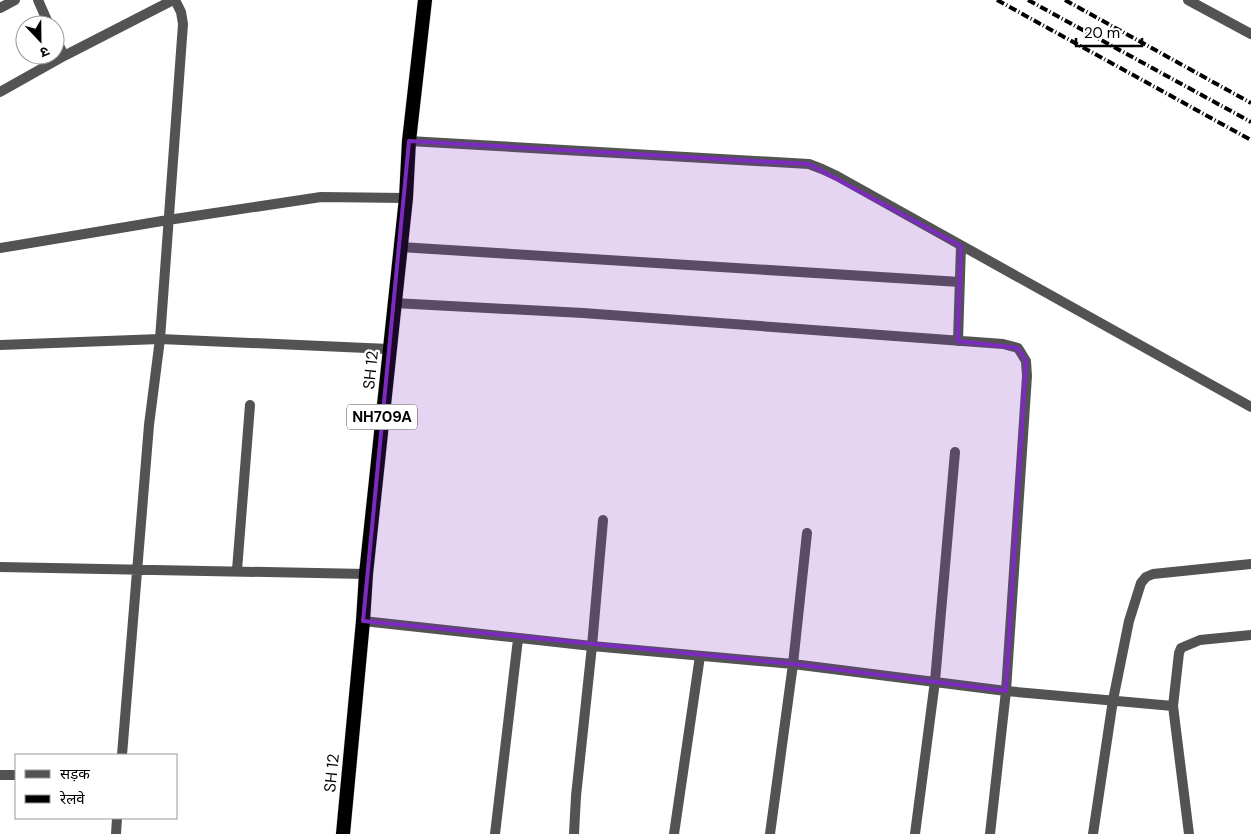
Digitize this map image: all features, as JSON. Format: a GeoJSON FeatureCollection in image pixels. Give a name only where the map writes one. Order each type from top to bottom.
{"type":"FeatureCollection","features":[{"type":"Feature","properties":{"kind":"highway","name":"SH 12"},"geometry":{"type":"LineString","coordinates":[[343,834],[366,574],[406,198],[409,141],[426,0]]}},
{"type":"Feature","properties":{"kind":"street"},"geometry":{"type":"LineString","coordinates":[[0,8],[15,0]]}},
{"type":"Feature","properties":{"kind":"street"},"geometry":{"type":"LineString","coordinates":[[38,0],[45,15]]}},
{"type":"Feature","properties":{"kind":"street"},"geometry":{"type":"LineString","coordinates":[[65,55],[174,0],[181,12],[183,24],[160,339],[149,425],[122,754]]}},
{"type":"Feature","properties":{"kind":"street"},"geometry":{"type":"LineString","coordinates":[[1188,0],[1251,34]]}},
{"type":"Feature","properties":{"kind":"street"},"geometry":{"type":"LineString","coordinates":[[0,92],[48,65]]}},
{"type":"Feature","properties":{"kind":"street"},"geometry":{"type":"LineString","coordinates":[[409,141],[809,164],[822,168],[1251,407]]}},
{"type":"Feature","properties":{"kind":"street"},"geometry":{"type":"LineString","coordinates":[[0,248],[322,197],[406,198]]}},
{"type":"Feature","properties":{"kind":"street"},"geometry":{"type":"LineString","coordinates":[[958,341],[961,246]]}},
{"type":"Feature","properties":{"kind":"street"},"geometry":{"type":"LineString","coordinates":[[400,247],[960,282]]}},
{"type":"Feature","properties":{"kind":"street"},"geometry":{"type":"LineString","coordinates":[[394,303],[582,313],[1003,344],[1018,348],[1026,361],[1027,376],[1006,691],[990,834]]}},
{"type":"Feature","properties":{"kind":"street"},"geometry":{"type":"LineString","coordinates":[[0,345],[160,339],[389,349]]}},
{"type":"Feature","properties":{"kind":"street"},"geometry":{"type":"LineString","coordinates":[[236,570],[250,405]]}},
{"type":"Feature","properties":{"kind":"street"},"geometry":{"type":"LineString","coordinates":[[915,834],[935,681],[955,452]]}},
{"type":"Feature","properties":{"kind":"street"},"geometry":{"type":"LineString","coordinates":[[574,834],[576,796],[603,520]]}},
{"type":"Feature","properties":{"kind":"street"},"geometry":{"type":"LineString","coordinates":[[770,834],[793,664],[807,532]]}},
{"type":"Feature","properties":{"kind":"street"},"geometry":{"type":"LineString","coordinates":[[1093,834],[1113,700],[1129,621],[1140,583],[1146,577],[1160,572],[1251,564]]}},
{"type":"Feature","properties":{"kind":"street"},"geometry":{"type":"LineString","coordinates":[[0,567],[236,570],[366,574]]}},
{"type":"Feature","properties":{"kind":"street"},"geometry":{"type":"LineString","coordinates":[[363,622],[592,646],[793,664],[1006,691],[1173,706]]}},
{"type":"Feature","properties":{"kind":"street"},"geometry":{"type":"LineString","coordinates":[[1190,834],[1173,706],[1179,653],[1182,648],[1200,640],[1251,635]]}},
{"type":"Feature","properties":{"kind":"street"},"geometry":{"type":"LineString","coordinates":[[495,834],[518,638]]}},
{"type":"Feature","properties":{"kind":"street"},"geometry":{"type":"LineString","coordinates":[[674,834],[700,656]]}},
{"type":"Feature","properties":{"kind":"street"},"geometry":{"type":"LineString","coordinates":[[0,775],[15,775]]}},
{"type":"Feature","properties":{"kind":"street"},"geometry":{"type":"LineString","coordinates":[[116,834],[117,819]]}},
{"type":"Feature","properties":{"kind":"highlighted area"},"geometry":{"type":"Polygon","coordinates":[[[409,141],[809,164],[961,246],[958,341],[1018,348],[1026,361],[1006,691],[793,664],[363,621],[409,141]]]}},
{"type":"Feature","properties":{"kind":"railway"},"geometry":{"type":"LineString","coordinates":[[997,0],[1251,140]]}},
{"type":"Feature","properties":{"kind":"railway"},"geometry":{"type":"LineString","coordinates":[[1028,0],[1251,122]]}},
{"type":"Feature","properties":{"kind":"railway"},"geometry":{"type":"LineString","coordinates":[[1065,0],[1251,103]]}}]}
